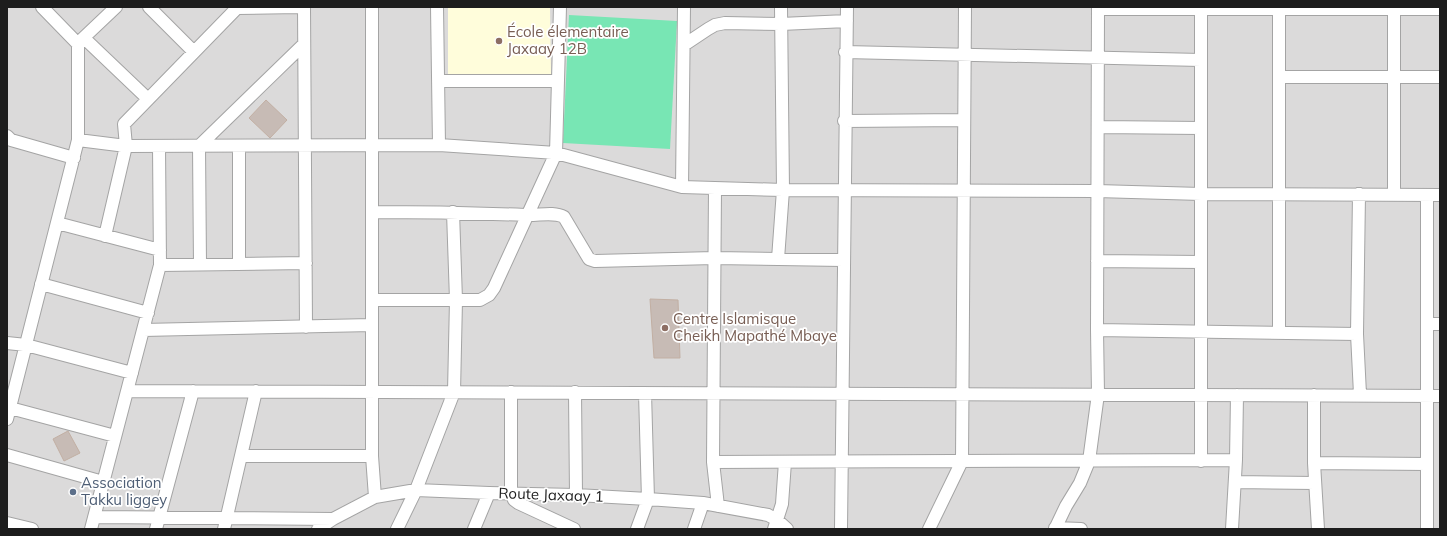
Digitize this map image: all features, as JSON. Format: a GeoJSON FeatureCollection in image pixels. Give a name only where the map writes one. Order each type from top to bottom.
{"type":"FeatureCollection","features":[{"type":"Feature","properties":{"kind":"street"},"geometry":{"type":"LineString","coordinates":[[42,7],[148,99]]}},
{"type":"Feature","properties":{"kind":"street"},"geometry":{"type":"LineString","coordinates":[[115,436],[8,413],[78,140],[81,41],[116,7]]}},
{"type":"Feature","properties":{"kind":"street"},"geometry":{"type":"LineString","coordinates":[[149,7],[194,52]]}},
{"type":"Feature","properties":{"kind":"street"},"geometry":{"type":"LineString","coordinates":[[105,236],[126,146],[124,124],[237,7],[299,7]]}},
{"type":"Feature","properties":{"kind":"street"},"geometry":{"type":"LineString","coordinates":[[304,7],[306,326]]}},
{"type":"Feature","properties":{"kind":"street"},"geometry":{"type":"LineString","coordinates":[[372,7],[372,456],[375,497]]}},
{"type":"Feature","properties":{"kind":"street"},"geometry":{"type":"LineString","coordinates":[[437,7],[439,145]]}},
{"type":"Feature","properties":{"kind":"street"},"geometry":{"type":"LineString","coordinates":[[372,300],[480,300],[489,295],[494,288],[556,153],[560,7]]}},
{"type":"Feature","properties":{"kind":"street"},"geometry":{"type":"LineString","coordinates":[[682,188],[684,7]]}},
{"type":"Feature","properties":{"kind":"street"},"geometry":{"type":"LineString","coordinates":[[778,259],[783,190],[781,7]]}},
{"type":"Feature","properties":{"kind":"street"},"geometry":{"type":"LineString","coordinates":[[841,529],[846,7]]}},
{"type":"Feature","properties":{"kind":"street"},"geometry":{"type":"LineString","coordinates":[[929,529],[962,461],[965,7]]}},
{"type":"Feature","properties":{"kind":"street"},"geometry":{"type":"LineString","coordinates":[[1081,529],[1055,528],[1080,483],[1089,461],[1098,394],[1098,8],[1440,9]]}},
{"type":"Feature","properties":{"kind":"street"},"geometry":{"type":"LineString","coordinates":[[1200,8],[1201,461]]}},
{"type":"Feature","properties":{"kind":"street"},"geometry":{"type":"LineString","coordinates":[[1273,9],[1279,77],[1279,333]]}},
{"type":"Feature","properties":{"kind":"street"},"geometry":{"type":"LineString","coordinates":[[1394,9],[1394,194]]}},
{"type":"Feature","properties":{"kind":"street"},"geometry":{"type":"LineString","coordinates":[[684,45],[716,25],[725,23],[781,24],[847,21]]}},
{"type":"Feature","properties":{"kind":"street"},"geometry":{"type":"LineString","coordinates":[[200,264],[199,146],[304,44]]}},
{"type":"Feature","properties":{"kind":"street"},"geometry":{"type":"LineString","coordinates":[[845,52],[1201,60]]}},
{"type":"Feature","properties":{"kind":"street"},"geometry":{"type":"LineString","coordinates":[[1279,77],[1440,77]]}},
{"type":"Feature","properties":{"kind":"street"},"geometry":{"type":"LineString","coordinates":[[438,81],[558,80]]}},
{"type":"Feature","properties":{"kind":"street"},"geometry":{"type":"LineString","coordinates":[[844,121],[964,120]]}},
{"type":"Feature","properties":{"kind":"street"},"geometry":{"type":"LineString","coordinates":[[1098,127],[1201,128]]}},
{"type":"Feature","properties":{"kind":"street"},"geometry":{"type":"LineString","coordinates":[[7,136],[11,140],[74,158]]}},
{"type":"Feature","properties":{"kind":"street"},"geometry":{"type":"LineString","coordinates":[[78,140],[126,146],[439,145],[556,153],[682,188],[783,190],[1097,191],[1201,194],[1440,195]]}},
{"type":"Feature","properties":{"kind":"street"},"geometry":{"type":"LineString","coordinates":[[91,529],[160,265],[159,146]]}},
{"type":"Feature","properties":{"kind":"street"},"geometry":{"type":"LineString","coordinates":[[239,146],[239,264]]}},
{"type":"Feature","properties":{"kind":"street"},"geometry":{"type":"LineString","coordinates":[[715,188],[713,462],[718,506]]}},
{"type":"Feature","properties":{"kind":"street"},"geometry":{"type":"LineString","coordinates":[[1358,194],[1357,334],[1360,394]]}},
{"type":"Feature","properties":{"kind":"street"},"geometry":{"type":"LineString","coordinates":[[1427,195],[1427,529]]}},
{"type":"Feature","properties":{"kind":"street"},"geometry":{"type":"LineString","coordinates":[[372,212],[454,212],[528,215],[558,214],[564,217],[589,259],[595,261],[714,258],[843,260]]}},
{"type":"Feature","properties":{"kind":"street"},"geometry":{"type":"LineString","coordinates":[[397,529],[416,490],[454,392],[456,300],[454,212]]}},
{"type":"Feature","properties":{"kind":"street"},"geometry":{"type":"LineString","coordinates":[[57,223],[160,250]]}},
{"type":"Feature","properties":{"kind":"street"},"geometry":{"type":"LineString","coordinates":[[1097,261],[1201,262]]}},
{"type":"Feature","properties":{"kind":"street"},"geometry":{"type":"LineString","coordinates":[[160,265],[306,263]]}},
{"type":"Feature","properties":{"kind":"street"},"geometry":{"type":"LineString","coordinates":[[41,284],[148,313]]}},
{"type":"Feature","properties":{"kind":"street"},"geometry":{"type":"LineString","coordinates":[[1427,324],[1440,324]]}},
{"type":"Feature","properties":{"kind":"street"},"geometry":{"type":"LineString","coordinates":[[143,330],[372,325]]}},
{"type":"Feature","properties":{"kind":"street"},"geometry":{"type":"LineString","coordinates":[[1097,330],[1357,334]]}},
{"type":"Feature","properties":{"kind":"street"},"geometry":{"type":"LineString","coordinates":[[7,343],[26,345],[132,373]]}},
{"type":"Feature","properties":{"kind":"street"},"geometry":{"type":"LineString","coordinates":[[128,390],[1201,395],[1360,394],[1440,396]]}},
{"type":"Feature","properties":{"kind":"street"},"geometry":{"type":"LineString","coordinates":[[157,524],[193,391]]}},
{"type":"Feature","properties":{"kind":"street"},"geometry":{"type":"LineString","coordinates":[[225,524],[256,391]]}},
{"type":"Feature","properties":{"kind":"street"},"geometry":{"type":"LineString","coordinates":[[511,392],[511,493],[514,500],[553,525],[574,529]]}},
{"type":"Feature","properties":{"kind":"street"},"geometry":{"type":"LineString","coordinates":[[575,392],[576,495]]}},
{"type":"Feature","properties":{"kind":"street"},"geometry":{"type":"LineString","coordinates":[[637,529],[648,498],[645,392]]}},
{"type":"Feature","properties":{"kind":"street"},"geometry":{"type":"LineString","coordinates":[[1232,529],[1236,460],[1237,394]]}},
{"type":"Feature","properties":{"kind":"street"},"geometry":{"type":"LineString","coordinates":[[1314,395],[1314,463],[1318,529]]}},
{"type":"Feature","properties":{"kind":"street"},"geometry":{"type":"LineString","coordinates":[[7,455],[103,482]]}},
{"type":"Feature","properties":{"kind":"street"},"geometry":{"type":"LineString","coordinates":[[241,456],[372,456]]}},
{"type":"Feature","properties":{"kind":"street"},"geometry":{"type":"LineString","coordinates":[[713,462],[1236,460]]}},
{"type":"Feature","properties":{"kind":"street"},"geometry":{"type":"LineString","coordinates":[[776,524],[784,495],[785,462]]}},
{"type":"Feature","properties":{"kind":"street"},"geometry":{"type":"LineString","coordinates":[[1314,463],[1427,464]]}},
{"type":"Feature","properties":{"kind":"street"},"geometry":{"type":"LineString","coordinates":[[1235,482],[1315,483]]}},
{"type":"Feature","properties":{"kind":"street","name":"Route Jaxaay 1"},"geometry":{"type":"LineString","coordinates":[[318,529],[333,519],[375,497],[416,490],[648,498],[703,503],[768,515],[776,524],[787,529]]}},
{"type":"Feature","properties":{"kind":"street"},"geometry":{"type":"LineString","coordinates":[[474,529],[489,493]]}},
{"type":"Feature","properties":{"kind":"street"},"geometry":{"type":"LineString","coordinates":[[694,529],[703,503]]}},
{"type":"Feature","properties":{"kind":"street"},"geometry":{"type":"LineString","coordinates":[[94,517],[157,524],[225,524],[333,519]]}},
{"type":"Feature","properties":{"kind":"street"},"geometry":{"type":"LineString","coordinates":[[7,523],[32,529]]}},
{"type":"Feature","properties":{"kind":"shaded area"},"geometry":{"type":"Polygon","coordinates":[[[7,7],[1440,7],[1440,529],[7,529],[7,7]]]}},
{"type":"Feature","properties":{"kind":"shaded area","name":"École élementaire Jaxaay 12B"},"geometry":{"type":"Polygon","coordinates":[[[448,7],[550,7],[551,75],[448,74],[448,7]]]}},
{"type":"Feature","properties":{"kind":"green space"},"geometry":{"type":"Polygon","coordinates":[[[569,15],[677,21],[670,149],[563,143],[569,15]]]}},
{"type":"Feature","properties":{"kind":"building"},"geometry":{"type":"Polygon","coordinates":[[[266,100],[287,120],[270,138],[249,118],[266,100]]]}},
{"type":"Feature","properties":{"kind":"building"},"geometry":{"type":"Polygon","coordinates":[[[650,299],[678,300],[680,358],[654,358],[650,299]]]}},
{"type":"Feature","properties":{"kind":"building"},"geometry":{"type":"Polygon","coordinates":[[[68,431],[80,453],[64,461],[53,439],[68,431]]]}},
{"type":"Feature","properties":{"kind":"place","name":"École élementaire Jaxaay 12B"},"geometry":{"type":"Point","coordinates":[499,41]}},
{"type":"Feature","properties":{"kind":"place","name":"Centre Islamisque Cheikh Mapathé Mbaye"},"geometry":{"type":"Point","coordinates":[665,328]}},
{"type":"Feature","properties":{"kind":"place","name":"Association Takku liggey"},"geometry":{"type":"Point","coordinates":[73,492]}}]}
